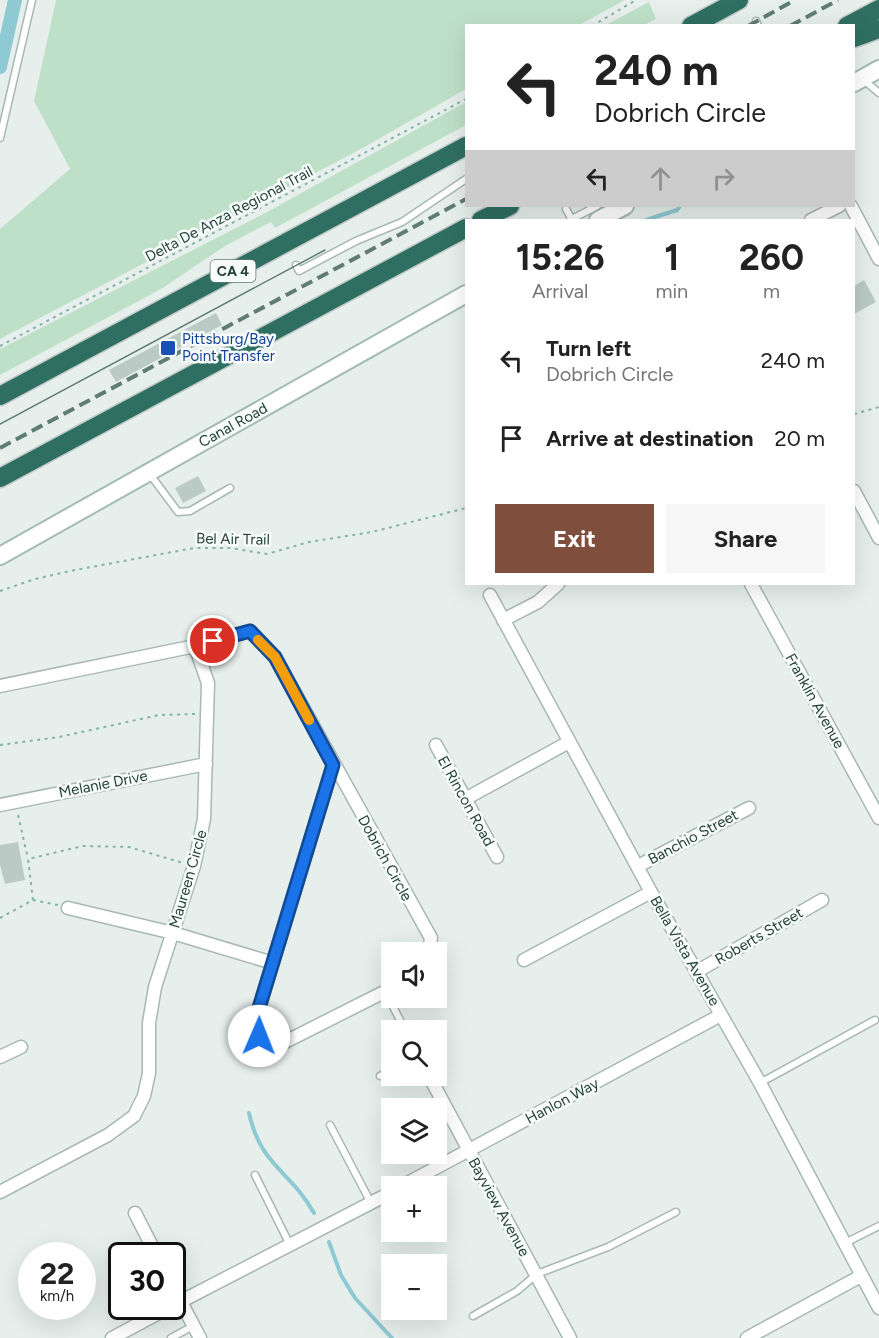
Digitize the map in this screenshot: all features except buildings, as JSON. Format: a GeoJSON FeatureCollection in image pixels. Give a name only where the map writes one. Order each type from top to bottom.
{"type":"FeatureCollection","features":[{"type":"Feature","properties":{"kind":"highway"},"geometry":{"type":"LineString","coordinates":[[687,24],[722,0]]}},
{"type":"Feature","properties":{"kind":"highway"},"geometry":{"type":"LineString","coordinates":[[695,24],[740,0]]}},
{"type":"Feature","properties":{"kind":"highway"},"geometry":{"type":"LineString","coordinates":[[851,24],[879,9]]}},
{"type":"Feature","properties":{"kind":"highway"},"geometry":{"type":"LineString","coordinates":[[855,38],[879,29]]}},
{"type":"Feature","properties":{"kind":"highway","name":"CA 4"},"geometry":{"type":"LineString","coordinates":[[0,396],[465,147]]}},
{"type":"Feature","properties":{"kind":"highway"},"geometry":{"type":"LineString","coordinates":[[484,219],[508,207]]}},
{"type":"Feature","properties":{"kind":"highway"},"geometry":{"type":"LineString","coordinates":[[0,478],[465,229]]}},
{"type":"Feature","properties":{"kind":"street"},"geometry":{"type":"LineString","coordinates":[[858,80],[879,69]]}},
{"type":"Feature","properties":{"kind":"street"},"geometry":{"type":"LineString","coordinates":[[600,219],[623,207]]}},
{"type":"Feature","properties":{"kind":"street"},"geometry":{"type":"LineString","coordinates":[[813,219],[837,207]]}},
{"type":"Feature","properties":{"kind":"street"},"geometry":{"type":"LineString","coordinates":[[851,207],[879,259]]}},
{"type":"Feature","properties":{"kind":"street","name":"Canal Road"},"geometry":{"type":"LineString","coordinates":[[0,556],[464,293]]}},
{"type":"Feature","properties":{"kind":"street"},"geometry":{"type":"LineString","coordinates":[[855,493],[879,538]]}},
{"type":"Feature","properties":{"kind":"street"},"geometry":{"type":"LineString","coordinates":[[503,620],[538,602],[557,585]]}},
{"type":"Feature","properties":{"kind":"street","name":"Franklin Avenue"},"geometry":{"type":"LineString","coordinates":[[752,585],[879,818]]}},
{"type":"Feature","properties":{"kind":"street","name":"Bella Vista Avenue"},"geometry":{"type":"LineString","coordinates":[[490,595],[651,892],[760,1083],[879,1308]]}},
{"type":"Feature","properties":{"kind":"street","name":"Dobrich Circle"},"geometry":{"type":"LineString","coordinates":[[195,646],[250,631],[275,657],[431,938],[430,942]]}},
{"type":"Feature","properties":{"kind":"street"},"geometry":{"type":"LineString","coordinates":[[0,686],[195,646]]}},
{"type":"Feature","properties":{"kind":"street","name":"Maureen Circle"},"geometry":{"type":"LineString","coordinates":[[0,1192],[108,1136],[134,1116],[144,1096],[149,1073],[149,1023],[155,987],[194,866],[204,819],[209,714],[208,683],[195,646]]}},
{"type":"Feature","properties":{"kind":"street"},"geometry":{"type":"LineString","coordinates":[[465,799],[569,742]]}},
{"type":"Feature","properties":{"kind":"street","name":"El Rincon Road"},"geometry":{"type":"LineString","coordinates":[[436,745],[497,857]]}},
{"type":"Feature","properties":{"kind":"street","name":"Melanie Drive"},"geometry":{"type":"LineString","coordinates":[[0,805],[206,764]]}},
{"type":"Feature","properties":{"kind":"street"},"geometry":{"type":"LineString","coordinates":[[333,765],[255,1021],[259,1036],[277,1046],[381,994]]}},
{"type":"Feature","properties":{"kind":"street","name":"Banchio Street"},"geometry":{"type":"LineString","coordinates":[[638,866],[749,808]]}},
{"type":"Feature","properties":{"kind":"street"},"geometry":{"type":"LineString","coordinates":[[524,960],[651,892]]}},
{"type":"Feature","properties":{"kind":"street","name":"Roberts Street"},"geometry":{"type":"LineString","coordinates":[[696,972],[822,900]]}},
{"type":"Feature","properties":{"kind":"street"},"geometry":{"type":"LineString","coordinates":[[68,908],[173,933],[273,963]]}},
{"type":"Feature","properties":{"kind":"street","name":"Hanlon Way"},"geometry":{"type":"LineString","coordinates":[[422,1176],[722,1015]]}},
{"type":"Feature","properties":{"kind":"street"},"geometry":{"type":"LineString","coordinates":[[0,1058],[21,1047]]}},
{"type":"Feature","properties":{"kind":"street","name":"Bayview Avenue"},"geometry":{"type":"LineString","coordinates":[[434,1086],[570,1338]]}},
{"type":"Feature","properties":{"kind":"street"},"geometry":{"type":"LineString","coordinates":[[186,1299],[381,1198]]}},
{"type":"Feature","properties":{"kind":"street"},"geometry":{"type":"LineString","coordinates":[[135,1213],[150,1242]]}},
{"type":"Feature","properties":{"kind":"street"},"geometry":{"type":"LineString","coordinates":[[747,1338],[861,1276]]}},
{"type":"Feature","properties":{"kind":"street"},"geometry":{"type":"LineString","coordinates":[[186,1317],[200,1338]]}},
{"type":"Feature","properties":{"kind":"street"},"geometry":{"type":"LineString","coordinates":[[112,1338],[146,1320]]}},
{"type":"Feature","properties":{"kind":"lane"},"geometry":{"type":"LineString","coordinates":[[0,138],[32,0]]}},
{"type":"Feature","properties":{"kind":"lane"},"geometry":{"type":"LineString","coordinates":[[858,80],[879,93]]}},
{"type":"Feature","properties":{"kind":"lane"},"geometry":{"type":"LineString","coordinates":[[296,265],[299,271],[356,242],[394,227],[465,180]]}},
{"type":"Feature","properties":{"kind":"lane"},"geometry":{"type":"LineString","coordinates":[[573,219],[595,207]]}},
{"type":"Feature","properties":{"kind":"lane"},"geometry":{"type":"LineString","coordinates":[[566,209],[571,219]]}},
{"type":"Feature","properties":{"kind":"lane"},"geometry":{"type":"LineString","coordinates":[[148,473],[178,512],[190,511],[230,488]]}},
{"type":"Feature","properties":{"kind":"lane"},"geometry":{"type":"LineString","coordinates":[[760,1083],[875,1020]]}},
{"type":"Feature","properties":{"kind":"lane"},"geometry":{"type":"LineString","coordinates":[[330,1125],[371,1203]]}},
{"type":"Feature","properties":{"kind":"lane"},"geometry":{"type":"LineString","coordinates":[[255,1175],[290,1245]]}},
{"type":"Feature","properties":{"kind":"lane"},"geometry":{"type":"LineString","coordinates":[[473,1316],[517,1291],[537,1274],[608,1247],[676,1212]]}},
{"type":"Feature","properties":{"kind":"lane"},"geometry":{"type":"LineString","coordinates":[[845,1243],[879,1226]]}},
{"type":"Feature","properties":{"kind":"lane"},"geometry":{"type":"LineString","coordinates":[[171,1338],[194,1326]]}},
{"type":"Feature","properties":{"kind":"path"},"geometry":{"type":"LineString","coordinates":[[595,24],[636,0]]}},
{"type":"Feature","properties":{"kind":"path","name":"Delta De Anza Regional Trail"},"geometry":{"type":"LineString","coordinates":[[0,346],[465,100]]}},
{"type":"Feature","properties":{"kind":"path"},"geometry":{"type":"LineString","coordinates":[[855,414],[879,407]]}},
{"type":"Feature","properties":{"kind":"path","name":"Bel Air Trail"},"geometry":{"type":"LineString","coordinates":[[0,591],[45,577],[194,548],[230,548],[267,554],[309,542],[372,532],[465,508]]}},
{"type":"Feature","properties":{"kind":"path"},"geometry":{"type":"LineString","coordinates":[[0,745],[59,737],[159,715],[209,714]]}},
{"type":"Feature","properties":{"kind":"path"},"geometry":{"type":"LineString","coordinates":[[15,802],[28,859],[33,900]]}},
{"type":"Feature","properties":{"kind":"path"},"geometry":{"type":"LineString","coordinates":[[28,859],[83,846],[129,847],[194,866]]}},
{"type":"Feature","properties":{"kind":"path"},"geometry":{"type":"LineString","coordinates":[[0,918],[33,900],[68,908]]}},
{"type":"Feature","properties":{"kind":"green space"},"geometry":{"type":"Polygon","coordinates":[[[56,0],[625,0],[581,24],[465,24],[465,90],[361,149],[0,339],[0,229],[70,169],[34,101],[56,0]]]}},
{"type":"Feature","properties":{"kind":"green space"},"geometry":{"type":"Polygon","coordinates":[[[649,2],[656,19],[646,24],[608,24],[649,2]]]}},
{"type":"Feature","properties":{"kind":"green space"},"geometry":{"type":"Polygon","coordinates":[[[465,103],[465,126],[275,228],[271,222],[225,246],[161,289],[0,375],[0,349],[267,212],[465,103]]]}},
{"type":"Feature","properties":{"kind":"waterway"},"geometry":{"type":"LineString","coordinates":[[0,67],[15,0]]}},
{"type":"Feature","properties":{"kind":"waterway"},"geometry":{"type":"LineString","coordinates":[[649,219],[677,210],[679,207]]}},
{"type":"Feature","properties":{"kind":"waterway"},"geometry":{"type":"LineString","coordinates":[[249,1113],[261,1145],[314,1213]]}},
{"type":"Feature","properties":{"kind":"waterway"},"geometry":{"type":"LineString","coordinates":[[329,1242],[341,1275],[355,1298],[392,1338]]}},
{"type":"Feature","properties":{"kind":"tram line"},"geometry":{"type":"LineString","coordinates":[[0,424],[325,250]]}},
{"type":"Feature","properties":{"kind":"railway"},"geometry":{"type":"LineString","coordinates":[[752,24],[795,0]]}},
{"type":"Feature","properties":{"kind":"railway"},"geometry":{"type":"LineString","coordinates":[[794,24],[838,0]]}},
{"type":"Feature","properties":{"kind":"railway"},"geometry":{"type":"LineString","coordinates":[[0,448],[465,200]]}},
{"type":"Feature","properties":{"kind":"slow traffic"},"geometry":{"type":"LineString","coordinates":[[258,640],[275,657],[309,720]]}},
{"type":"Feature","properties":{"kind":"place","name":"Pittsburg/Bay Point Transfer"},"geometry":{"type":"Point","coordinates":[168,348]}},
{"type":"Feature","properties":{"kind":"route"},"geometry":{"type":"LineString","coordinates":[[213,641],[250,631],[275,657],[333,765],[255,1021],[259,1036]]}}]}
